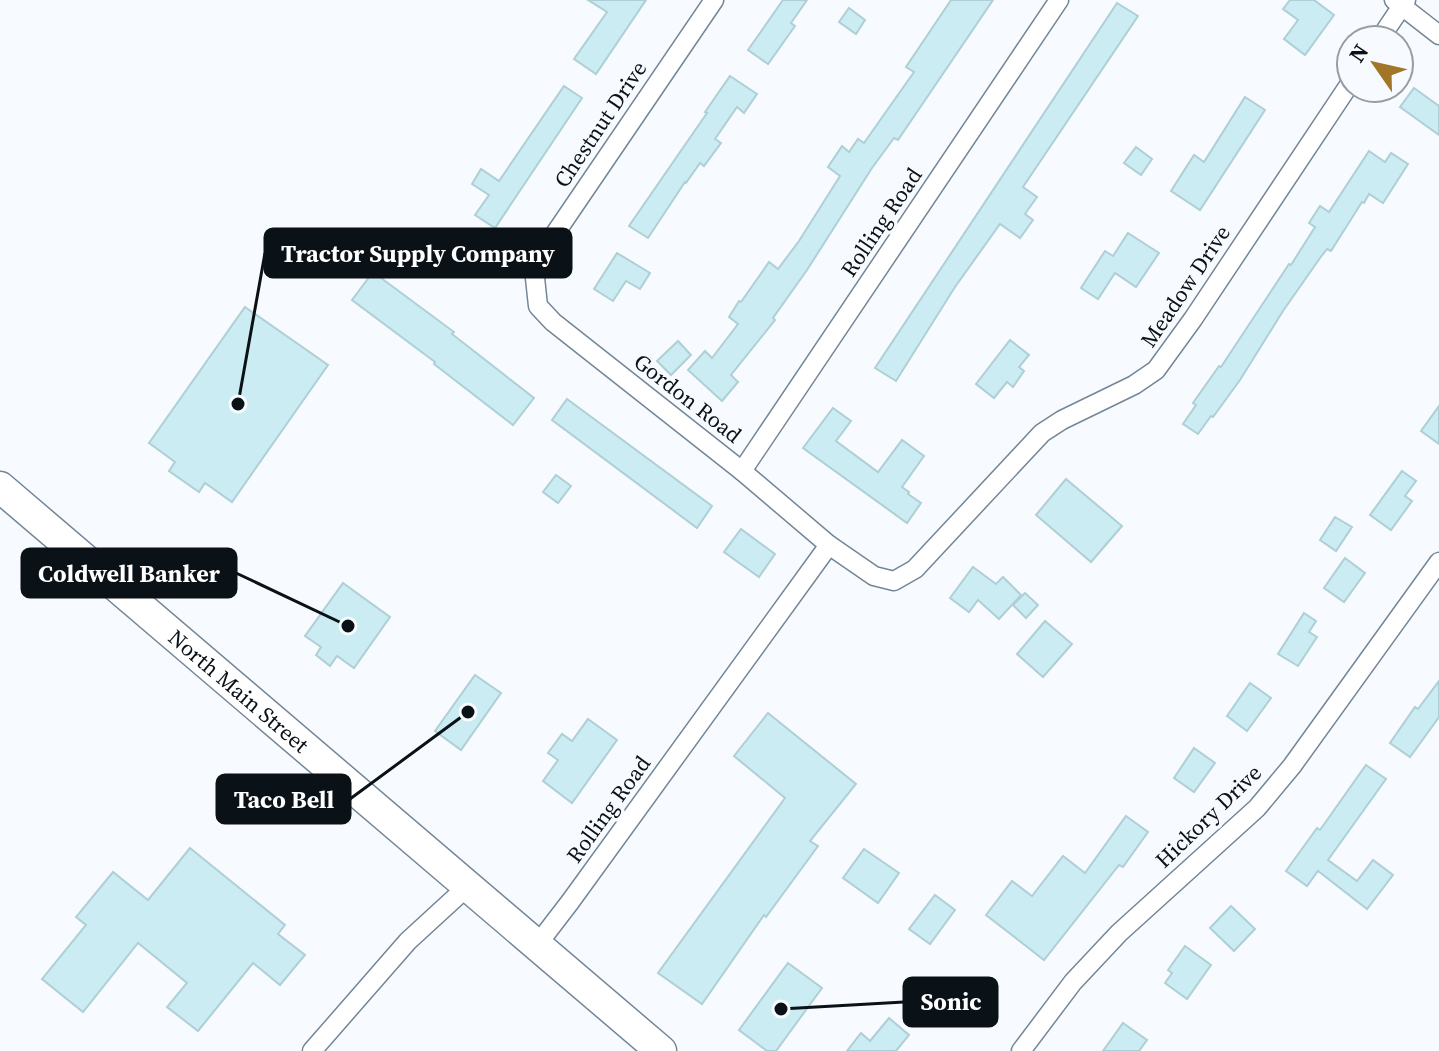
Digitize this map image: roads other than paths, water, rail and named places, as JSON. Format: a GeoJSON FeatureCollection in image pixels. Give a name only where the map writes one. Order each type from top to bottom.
{"type":"FeatureCollection","features":[{"type":"Feature","properties":{"kind":"highway","name":"North Main Street"},"geometry":{"type":"LineString","coordinates":[[0,487],[661,1051]]}},
{"type":"Feature","properties":{"kind":"street","name":"Chestnut Drive"},"geometry":{"type":"LineString","coordinates":[[535,278],[548,244],[714,0]]}},
{"type":"Feature","properties":{"kind":"street","name":"Rolling Road"},"geometry":{"type":"LineString","coordinates":[[742,471],[1059,0]]}},
{"type":"Feature","properties":{"kind":"street"},"geometry":{"type":"LineString","coordinates":[[1388,24],[1400,2],[1439,35]]}},
{"type":"Feature","properties":{"kind":"street","name":"Meadow Drive"},"geometry":{"type":"LineString","coordinates":[[829,545],[874,576],[894,581],[915,569],[1042,433],[1134,385],[1156,370],[1336,104]]}},
{"type":"Feature","properties":{"kind":"street","name":"Gordon Road"},"geometry":{"type":"LineString","coordinates":[[535,278],[538,306],[553,322],[742,471],[829,545]]}},
{"type":"Feature","properties":{"kind":"street","name":"Rolling Road"},"geometry":{"type":"LineString","coordinates":[[537,945],[829,545]]}},
{"type":"Feature","properties":{"kind":"street","name":"Hickory Drive"},"geometry":{"type":"LineString","coordinates":[[1021,1051],[1073,982],[1119,933],[1257,808],[1292,766],[1439,562]]}},
{"type":"Feature","properties":{"kind":"street"},"geometry":{"type":"LineString","coordinates":[[312,1051],[408,941],[468,886]]}},
{"type":"Feature","properties":{"kind":"place","name":"Tractor Supply Company"},"geometry":{"type":"Point","coordinates":[238,404]}},
{"type":"Feature","properties":{"kind":"place","name":"Coldwell Banker"},"geometry":{"type":"Point","coordinates":[348,626]}},
{"type":"Feature","properties":{"kind":"place","name":"Taco Bell"},"geometry":{"type":"Point","coordinates":[468,712]}},
{"type":"Feature","properties":{"kind":"place","name":"Sonic"},"geometry":{"type":"Point","coordinates":[781,1009]}}]}
